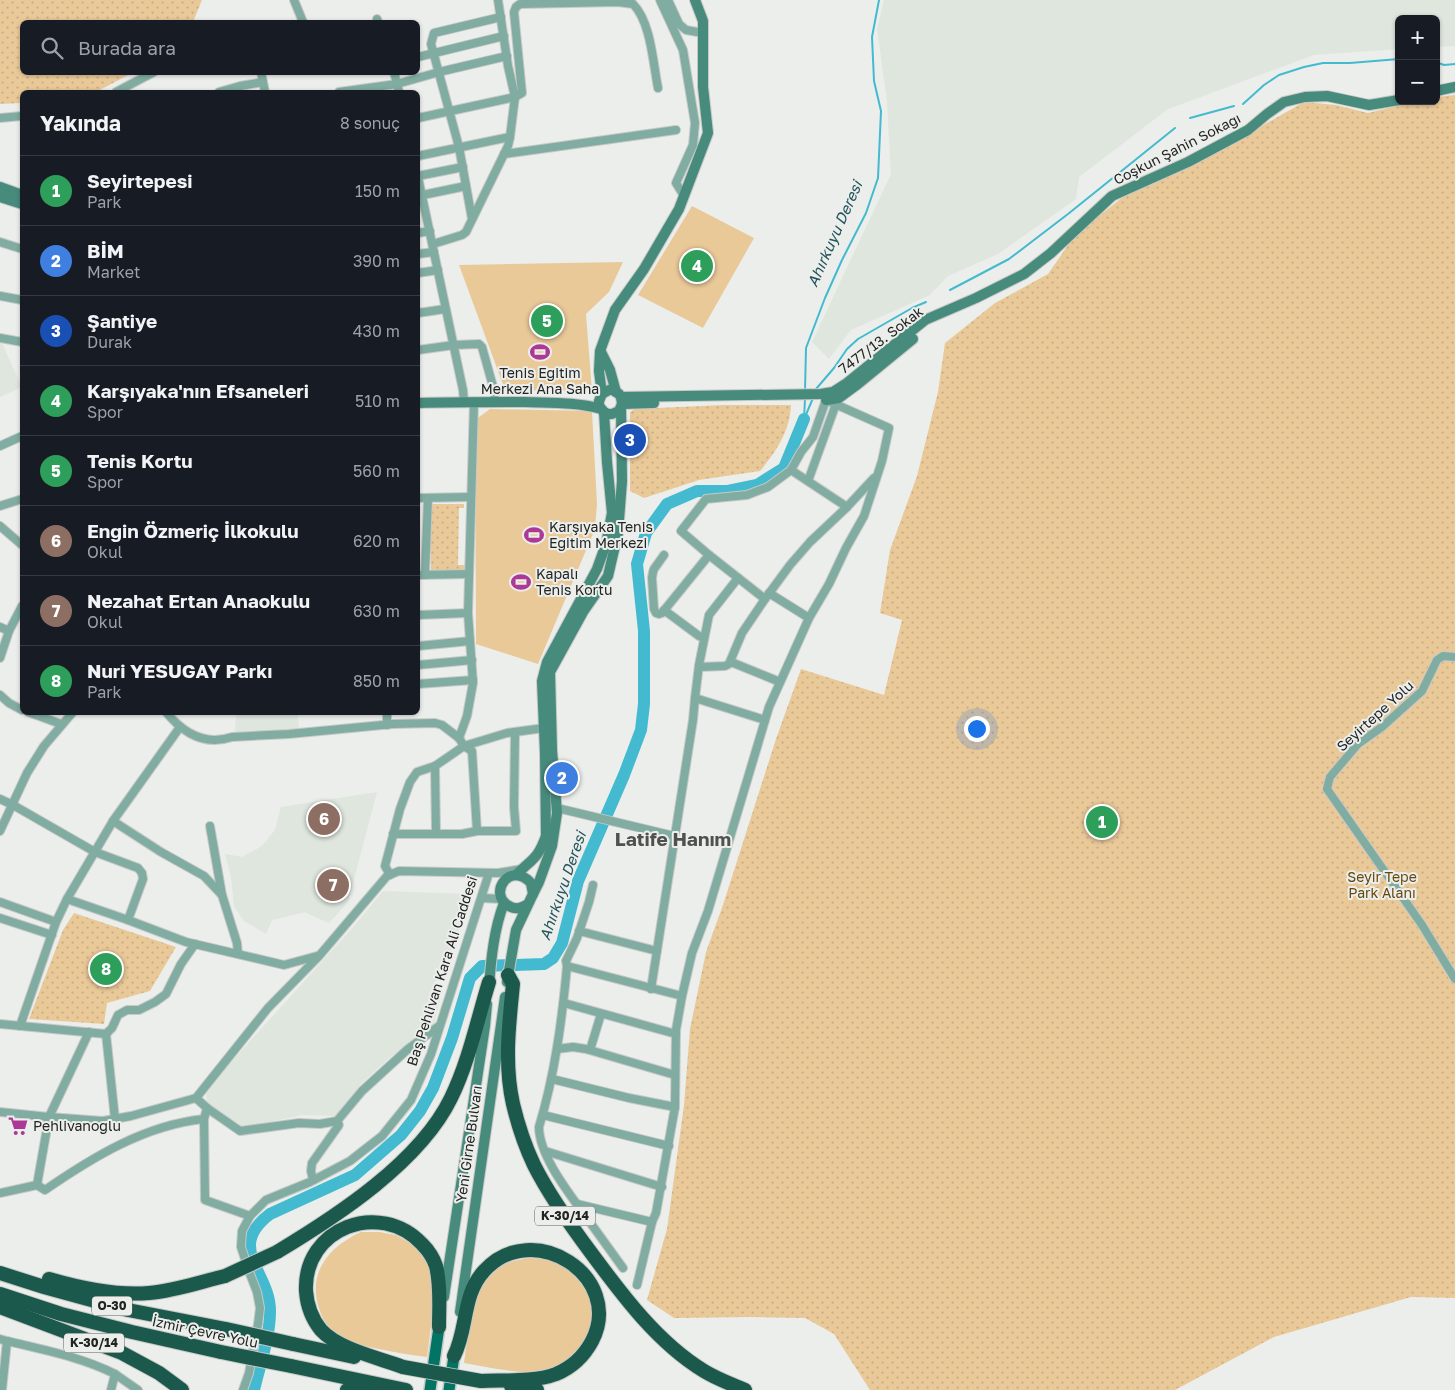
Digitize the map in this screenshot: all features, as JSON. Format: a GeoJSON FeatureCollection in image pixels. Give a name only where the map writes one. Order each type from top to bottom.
{"type":"FeatureCollection","features":[{"type":"Feature","properties":{"kind":"highway","name":"K-30/14"},"geometry":{"type":"LineString","coordinates":[[508,975],[513,984],[507,1051],[508,1077],[513,1105],[523,1141],[546,1188],[575,1232],[607,1275],[651,1327],[704,1371],[745,1390]]}},
{"type":"Feature","properties":{"kind":"highway"},"geometry":{"type":"LineString","coordinates":[[0,1264],[58,1282],[97,1290],[122,1293],[148,1293],[176,1289],[225,1276],[277,1252],[305,1235],[374,1186],[402,1162],[425,1138],[438,1120],[463,1072],[490,978]]}},
{"type":"Feature","properties":{"kind":"highway"},"geometry":{"type":"LineString","coordinates":[[439,1327],[439,1288],[436,1265],[429,1251],[414,1235],[397,1226],[381,1222],[359,1223],[339,1230],[325,1240],[314,1254],[308,1268],[306,1298],[314,1320],[322,1330],[339,1344],[404,1367],[537,1390]]}},
{"type":"Feature","properties":{"kind":"highway"},"geometry":{"type":"LineString","coordinates":[[454,1356],[460,1343],[473,1285],[496,1260],[512,1253],[527,1250],[546,1251],[561,1256],[572,1263],[588,1280],[595,1295],[598,1310],[596,1333],[578,1361],[555,1374],[530,1379],[481,1381]]}},
{"type":"Feature","properties":{"kind":"highway","name":"İzmir Çevre Yolu"},"geometry":{"type":"LineString","coordinates":[[0,1273],[128,1310],[404,1367]]}},
{"type":"Feature","properties":{"kind":"highway","name":"İzmir Çevre Yolu"},"geometry":{"type":"LineString","coordinates":[[0,1294],[62,1314],[132,1332],[400,1390]]}},
{"type":"Feature","properties":{"kind":"highway","name":"K-30/14"},"geometry":{"type":"LineString","coordinates":[[0,1307],[122,1353],[160,1373],[182,1390]]}},
{"type":"Feature","properties":{"kind":"highway"},"geometry":{"type":"LineString","coordinates":[[347,1390],[367,1390]]}},
{"type":"Feature","properties":{"kind":"main road"},"geometry":{"type":"LineString","coordinates":[[600,351],[610,370],[620,400],[622,481],[618,533],[608,576],[583,612],[550,672],[552,750],[557,814],[552,846],[540,882],[528,904],[518,908],[508,906],[503,901],[500,889],[508,877],[536,857],[546,836],[542,681],[547,662],[597,568],[606,544],[612,513],[603,411],[599,406],[601,396],[600,351],[615,310],[644,269],[678,209],[708,133],[703,87],[703,21],[695,0]]}},
{"type":"Feature","properties":{"kind":"main road"},"geometry":{"type":"LineString","coordinates":[[1440,89],[1455,87]]}},
{"type":"Feature","properties":{"kind":"main road","name":"Coşkun Şahin Sokağı"},"geometry":{"type":"LineString","coordinates":[[936,316],[1024,274],[1050,253],[1112,196],[1188,162],[1248,130],[1284,102],[1306,97],[1328,96],[1369,105],[1395,101]]}},
{"type":"Feature","properties":{"kind":"main road"},"geometry":{"type":"LineString","coordinates":[[0,187],[20,193]]}},
{"type":"Feature","properties":{"kind":"main road"},"geometry":{"type":"LineString","coordinates":[[0,197],[20,203]]}},
{"type":"Feature","properties":{"kind":"main road","name":"7477/13. Sokak"},"geometry":{"type":"LineString","coordinates":[[620,400],[795,397],[826,400],[925,320],[936,316]]}},
{"type":"Feature","properties":{"kind":"main road"},"geometry":{"type":"LineString","coordinates":[[568,403],[601,396],[609,390],[620,400]]}},
{"type":"Feature","properties":{"kind":"main road"},"geometry":{"type":"LineString","coordinates":[[420,403],[568,403],[590,406],[612,414],[616,413],[620,400]]}},
{"type":"Feature","properties":{"kind":"main road"},"geometry":{"type":"LineString","coordinates":[[515,873],[527,878],[531,882],[533,894]]}},
{"type":"Feature","properties":{"kind":"main road","name":"Yeni Girne Bulvarı"},"geometry":{"type":"LineString","coordinates":[[430,1390],[485,1026],[496,932],[503,901]]}},
{"type":"Feature","properties":{"kind":"main road","name":"Yeni Girne Bulvarı"},"geometry":{"type":"LineString","coordinates":[[449,1390],[508,975],[515,934],[528,904]]}},
{"type":"Feature","properties":{"kind":"street"},"geometry":{"type":"LineString","coordinates":[[294,0],[302,20]]}},
{"type":"Feature","properties":{"kind":"street"},"geometry":{"type":"LineString","coordinates":[[420,253],[462,236],[466,232],[504,154],[510,137],[515,98],[498,0]]}},
{"type":"Feature","properties":{"kind":"street"},"geometry":{"type":"LineString","coordinates":[[660,0],[683,50],[695,123],[693,145],[676,183],[684,196]]}},
{"type":"Feature","properties":{"kind":"street"},"geometry":{"type":"LineString","coordinates":[[668,0],[680,24],[686,30],[703,33]]}},
{"type":"Feature","properties":{"kind":"street"},"geometry":{"type":"LineString","coordinates":[[420,118],[515,98],[522,93],[514,12],[520,4],[618,2],[633,4],[642,16],[646,28],[658,88]]}},
{"type":"Feature","properties":{"kind":"street"},"geometry":{"type":"LineString","coordinates":[[472,219],[459,147],[431,44],[434,33],[502,17]]}},
{"type":"Feature","properties":{"kind":"street"},"geometry":{"type":"LineString","coordinates":[[420,56],[504,36]]}},
{"type":"Feature","properties":{"kind":"street"},"geometry":{"type":"LineString","coordinates":[[352,90],[396,84],[507,56]]}},
{"type":"Feature","properties":{"kind":"street"},"geometry":{"type":"LineString","coordinates":[[120,90],[148,75]]}},
{"type":"Feature","properties":{"kind":"street"},"geometry":{"type":"LineString","coordinates":[[262,75],[265,90]]}},
{"type":"Feature","properties":{"kind":"street"},"geometry":{"type":"LineString","coordinates":[[394,75],[398,90]]}},
{"type":"Feature","properties":{"kind":"street"},"geometry":{"type":"LineString","coordinates":[[227,90],[263,82]]}},
{"type":"Feature","properties":{"kind":"street"},"geometry":{"type":"LineString","coordinates":[[0,118],[20,116]]}},
{"type":"Feature","properties":{"kind":"street"},"geometry":{"type":"LineString","coordinates":[[504,154],[676,130]]}},
{"type":"Feature","properties":{"kind":"street"},"geometry":{"type":"LineString","coordinates":[[420,156],[510,137]]}},
{"type":"Feature","properties":{"kind":"street"},"geometry":{"type":"LineString","coordinates":[[420,176],[463,167]]}},
{"type":"Feature","properties":{"kind":"street"},"geometry":{"type":"LineString","coordinates":[[459,738],[467,716],[473,680],[468,613],[471,497],[469,402],[463,390],[434,248],[420,195],[466,186]]}},
{"type":"Feature","properties":{"kind":"street"},"geometry":{"type":"LineString","coordinates":[[420,233],[430,231]]}},
{"type":"Feature","properties":{"kind":"street"},"geometry":{"type":"LineString","coordinates":[[0,242],[20,248]]}},
{"type":"Feature","properties":{"kind":"street"},"geometry":{"type":"LineString","coordinates":[[420,273],[438,270]]}},
{"type":"Feature","properties":{"kind":"street"},"geometry":{"type":"LineString","coordinates":[[0,296],[20,300]]}},
{"type":"Feature","properties":{"kind":"street"},"geometry":{"type":"LineString","coordinates":[[420,313],[445,309]]}},
{"type":"Feature","properties":{"kind":"street"},"geometry":{"type":"LineString","coordinates":[[0,338],[20,342]]}},
{"type":"Feature","properties":{"kind":"street"},"geometry":{"type":"LineString","coordinates":[[420,350],[476,343],[481,345],[494,390],[495,402]]}},
{"type":"Feature","properties":{"kind":"street"},"geometry":{"type":"LineString","coordinates":[[809,618],[738,578],[681,532],[706,499],[747,495],[768,487],[792,470],[800,452],[813,437],[826,400]]}},
{"type":"Feature","properties":{"kind":"street"},"geometry":{"type":"LineString","coordinates":[[637,1285],[662,1187],[669,1146],[675,1106],[676,1034],[692,953],[708,911],[769,707],[809,618],[864,516],[882,460],[889,428],[826,400]]}},
{"type":"Feature","properties":{"kind":"street"},"geometry":{"type":"LineString","coordinates":[[808,481],[826,400]]}},
{"type":"Feature","properties":{"kind":"street"},"geometry":{"type":"LineString","coordinates":[[0,446],[20,437]]}},
{"type":"Feature","properties":{"kind":"street"},"geometry":{"type":"LineString","coordinates":[[792,470],[847,507]]}},
{"type":"Feature","properties":{"kind":"street"},"geometry":{"type":"LineString","coordinates":[[699,667],[725,666],[731,662],[742,632],[767,596],[810,542],[876,476]]}},
{"type":"Feature","properties":{"kind":"street"},"geometry":{"type":"LineString","coordinates":[[420,498],[471,497]]}},
{"type":"Feature","properties":{"kind":"street"},"geometry":{"type":"LineString","coordinates":[[428,498],[421,575],[469,574]]}},
{"type":"Feature","properties":{"kind":"street"},"geometry":{"type":"LineString","coordinates":[[0,506],[20,500]]}},
{"type":"Feature","properties":{"kind":"street"},"geometry":{"type":"LineString","coordinates":[[0,526],[20,543]]}},
{"type":"Feature","properties":{"kind":"street"},"geometry":{"type":"LineString","coordinates":[[664,555],[654,568],[652,578],[654,611],[659,614],[709,555]]}},
{"type":"Feature","properties":{"kind":"street"},"geometry":{"type":"LineString","coordinates":[[651,988],[704,638],[709,615],[738,578]]}},
{"type":"Feature","properties":{"kind":"street"},"geometry":{"type":"LineString","coordinates":[[0,658],[9,631],[20,610]]}},
{"type":"Feature","properties":{"kind":"street"},"geometry":{"type":"LineString","coordinates":[[664,610],[704,638]]}},
{"type":"Feature","properties":{"kind":"street"},"geometry":{"type":"LineString","coordinates":[[420,615],[468,613]]}},
{"type":"Feature","properties":{"kind":"street"},"geometry":{"type":"LineString","coordinates":[[0,628],[9,631]]}},
{"type":"Feature","properties":{"kind":"street"},"geometry":{"type":"LineString","coordinates":[[420,646],[470,641]]}},
{"type":"Feature","properties":{"kind":"street","name":"Seyirtepe Yolu"},"geometry":{"type":"LineString","coordinates":[[1455,657],[1443,656],[1437,660],[1422,691],[1382,727],[1358,744],[1330,777],[1327,789],[1422,925],[1455,979]]}},
{"type":"Feature","properties":{"kind":"street"},"geometry":{"type":"LineString","coordinates":[[420,665],[472,660]]}},
{"type":"Feature","properties":{"kind":"street"},"geometry":{"type":"LineString","coordinates":[[731,662],[780,682]]}},
{"type":"Feature","properties":{"kind":"street"},"geometry":{"type":"LineString","coordinates":[[420,684],[473,680]]}},
{"type":"Feature","properties":{"kind":"street"},"geometry":{"type":"LineString","coordinates":[[0,695],[9,703],[20,708]]}},
{"type":"Feature","properties":{"kind":"street"},"geometry":{"type":"LineString","coordinates":[[694,698],[765,720]]}},
{"type":"Feature","properties":{"kind":"street"},"geometry":{"type":"LineString","coordinates":[[0,831],[31,766],[44,746],[70,715]]}},
{"type":"Feature","properties":{"kind":"street"},"geometry":{"type":"LineString","coordinates":[[169,715],[180,727],[192,734],[213,740],[387,725],[435,723],[442,725],[459,738],[464,746],[472,752],[477,831]]}},
{"type":"Feature","properties":{"kind":"street"},"geometry":{"type":"LineString","coordinates":[[387,715],[387,725]]}},
{"type":"Feature","properties":{"kind":"street"},"geometry":{"type":"LineString","coordinates":[[47,716],[62,724]]}},
{"type":"Feature","properties":{"kind":"street"},"geometry":{"type":"LineString","coordinates":[[20,1026],[56,922],[67,899],[113,821],[180,727]]}},
{"type":"Feature","properties":{"kind":"street"},"geometry":{"type":"LineString","coordinates":[[390,875],[385,866],[400,809],[410,782],[417,772],[435,766],[464,746],[515,732],[544,728]]}},
{"type":"Feature","properties":{"kind":"street"},"geometry":{"type":"LineString","coordinates":[[394,834],[462,834],[477,831],[516,831],[514,807],[515,732]]}},
{"type":"Feature","properties":{"kind":"street"},"geometry":{"type":"LineString","coordinates":[[435,766],[436,834]]}},
{"type":"Feature","properties":{"kind":"street"},"geometry":{"type":"LineString","coordinates":[[0,800],[13,805],[95,852],[135,866],[142,873],[143,879],[128,920]]}},
{"type":"Feature","properties":{"kind":"street"},"geometry":{"type":"LineString","coordinates":[[557,808],[674,836]]}},
{"type":"Feature","properties":{"kind":"street"},"geometry":{"type":"LineString","coordinates":[[113,821],[161,852],[204,876],[222,895]]}},
{"type":"Feature","properties":{"kind":"street"},"geometry":{"type":"LineString","coordinates":[[210,826],[222,895],[237,943],[238,954]]}},
{"type":"Feature","properties":{"kind":"street"},"geometry":{"type":"LineString","coordinates":[[0,1112],[48,1118],[103,1121],[131,1116],[196,1098],[268,1008],[319,956],[359,908],[390,875],[399,871],[489,873]]}},
{"type":"Feature","properties":{"kind":"street","name":"Baş Pehlivan Kara Ali Caddesi"},"geometry":{"type":"LineString","coordinates":[[243,1390],[260,1308],[258,1292],[241,1247],[242,1231],[250,1216],[266,1200],[313,1180],[350,1161],[382,1136],[411,1100],[431,1054],[489,873],[515,873]]}},
{"type":"Feature","properties":{"kind":"street"},"geometry":{"type":"LineString","coordinates":[[593,885],[579,931],[566,961],[564,1004],[557,1049],[552,1079],[539,1126],[539,1134],[545,1151],[566,1190],[622,1268]]}},
{"type":"Feature","properties":{"kind":"street"},"geometry":{"type":"LineString","coordinates":[[482,898],[503,901]]}},
{"type":"Feature","properties":{"kind":"street"},"geometry":{"type":"LineString","coordinates":[[67,899],[195,944],[284,965],[319,956]]}},
{"type":"Feature","properties":{"kind":"street"},"geometry":{"type":"LineString","coordinates":[[0,902],[56,922]]}},
{"type":"Feature","properties":{"kind":"street"},"geometry":{"type":"LineString","coordinates":[[0,918],[52,935]]}},
{"type":"Feature","properties":{"kind":"street"},"geometry":{"type":"LineString","coordinates":[[579,931],[657,951]]}},
{"type":"Feature","properties":{"kind":"street"},"geometry":{"type":"LineString","coordinates":[[106,1034],[112,1028],[118,1015],[127,1010],[139,1010],[166,994],[181,964],[195,944]]}},
{"type":"Feature","properties":{"kind":"street"},"geometry":{"type":"LineString","coordinates":[[567,966],[682,996]]}},
{"type":"Feature","properties":{"kind":"street"},"geometry":{"type":"LineString","coordinates":[[564,1004],[676,1034]]}},
{"type":"Feature","properties":{"kind":"street"},"geometry":{"type":"LineString","coordinates":[[590,1050],[601,1014]]}},
{"type":"Feature","properties":{"kind":"street"},"geometry":{"type":"LineString","coordinates":[[0,1024],[106,1034]]}},
{"type":"Feature","properties":{"kind":"street"},"geometry":{"type":"LineString","coordinates":[[196,1098],[240,1132],[299,1122],[320,1124],[337,1121],[362,1091],[408,1049],[439,1026]]}},
{"type":"Feature","properties":{"kind":"street"},"geometry":{"type":"LineString","coordinates":[[37,1186],[48,1118],[89,1032]]}},
{"type":"Feature","properties":{"kind":"street"},"geometry":{"type":"LineString","coordinates":[[106,1034],[115,1119]]}},
{"type":"Feature","properties":{"kind":"street"},"geometry":{"type":"LineString","coordinates":[[557,1049],[590,1050],[675,1075]]}},
{"type":"Feature","properties":{"kind":"street"},"geometry":{"type":"LineString","coordinates":[[552,1079],[630,1098],[675,1106]]}},
{"type":"Feature","properties":{"kind":"street"},"geometry":{"type":"LineString","coordinates":[[207,1108],[204,1119],[205,1200],[250,1216]]}},
{"type":"Feature","properties":{"kind":"street"},"geometry":{"type":"LineString","coordinates":[[543,1114],[669,1146]]}},
{"type":"Feature","properties":{"kind":"street"},"geometry":{"type":"LineString","coordinates":[[0,1193],[37,1186],[45,1190],[82,1165],[119,1144],[172,1124],[204,1119]]}},
{"type":"Feature","properties":{"kind":"street"},"geometry":{"type":"LineString","coordinates":[[313,1180],[310,1171],[312,1163],[339,1125],[337,1121]]}},
{"type":"Feature","properties":{"kind":"street"},"geometry":{"type":"LineString","coordinates":[[545,1151],[662,1187]]}},
{"type":"Feature","properties":{"kind":"street"},"geometry":{"type":"LineString","coordinates":[[577,1204],[652,1222]]}},
{"type":"Feature","properties":{"kind":"street"},"geometry":{"type":"LineString","coordinates":[[2,1390],[4,1340],[70,1356],[97,1365],[116,1374],[138,1390]]}},
{"type":"Feature","properties":{"kind":"street"},"geometry":{"type":"LineString","coordinates":[[111,1390],[116,1374]]}},
{"type":"Feature","properties":{"kind":"shaded area"},"geometry":{"type":"Polygon","coordinates":[[[884,0],[1455,0],[1455,46],[1440,47],[1440,15],[1395,15],[1395,49],[1314,55],[1168,109],[1079,177],[1076,199],[998,254],[948,276],[930,295],[851,330],[829,359],[812,342],[891,174],[887,101],[877,29],[884,0]]]}},
{"type":"Feature","properties":{"kind":"shaded area"},"geometry":{"type":"Polygon","coordinates":[[[0,339],[20,383],[20,388],[0,397],[0,339]]]}},
{"type":"Feature","properties":{"kind":"shaded area"},"geometry":{"type":"Polygon","coordinates":[[[236,715],[298,715],[299,731],[235,734],[236,715]]]}},
{"type":"Feature","properties":{"kind":"shaded area"},"geometry":{"type":"Polygon","coordinates":[[[377,792],[348,902],[329,923],[306,912],[272,920],[266,934],[244,921],[234,907],[231,877],[225,854],[242,857],[262,846],[275,830],[281,807],[377,792]]]}},
{"type":"Feature","properties":{"kind":"shaded area"},"geometry":{"type":"Polygon","coordinates":[[[383,891],[469,894],[449,960],[444,965],[446,968],[438,973],[441,979],[435,981],[429,994],[440,1000],[434,1024],[389,1058],[361,1084],[336,1116],[302,1115],[237,1129],[208,1104],[205,1091],[355,925],[383,891]]]}},
{"type":"Feature","properties":{"kind":"green space"},"geometry":{"type":"Polygon","coordinates":[[[0,0],[202,0],[194,20],[20,20],[20,75],[128,75],[100,90],[20,90],[20,103],[0,104],[0,0]]]}},
{"type":"Feature","properties":{"kind":"green space","name":"Seyir Tepe Park Alanı"},"geometry":{"type":"Polygon","coordinates":[[[1455,95],[1455,1298],[1411,1297],[1274,1337],[1175,1390],[870,1390],[834,1334],[805,1318],[674,1318],[647,1300],[667,1229],[684,1105],[690,1029],[706,952],[801,669],[884,695],[902,620],[880,613],[890,550],[917,476],[938,392],[945,343],[995,303],[1048,274],[1075,235],[1123,197],[1210,155],[1304,102],[1336,105],[1368,113],[1401,105],[1440,105],[1440,97],[1455,95]]]}},
{"type":"Feature","properties":{"kind":"green space"},"geometry":{"type":"Polygon","coordinates":[[[692,206],[754,238],[703,328],[638,295],[692,206]]]}},
{"type":"Feature","properties":{"kind":"green space","name":"Tenis Eğitim Merkezi Ana Saha"},"geometry":{"type":"Polygon","coordinates":[[[623,262],[609,292],[586,314],[592,391],[505,390],[459,265],[623,262]]]}},
{"type":"Feature","properties":{"kind":"green space"},"geometry":{"type":"Polygon","coordinates":[[[723,405],[791,405],[788,424],[781,441],[760,471],[699,480],[644,498],[630,491],[630,412],[635,409],[723,405]]]}},
{"type":"Feature","properties":{"kind":"green space","name":"Karşıyaka Tenis Eğitim Merkezi"},"geometry":{"type":"Polygon","coordinates":[[[490,409],[592,411],[597,504],[595,529],[538,664],[476,644],[475,420],[490,409]]]}},
{"type":"Feature","properties":{"kind":"green space"},"geometry":{"type":"Polygon","coordinates":[[[431,504],[464,504],[464,508],[459,508],[458,565],[465,565],[465,571],[431,571],[431,504]]]}},
{"type":"Feature","properties":{"kind":"green space"},"geometry":{"type":"Polygon","coordinates":[[[74,913],[176,947],[150,991],[107,1003],[104,1024],[29,1019],[63,930],[74,913]]]}},
{"type":"Feature","properties":{"kind":"green space"},"geometry":{"type":"Polygon","coordinates":[[[361,1232],[379,1232],[396,1235],[415,1246],[429,1263],[434,1277],[432,1318],[427,1357],[351,1343],[336,1335],[324,1320],[316,1298],[318,1274],[323,1263],[339,1245],[361,1232]]]}},
{"type":"Feature","properties":{"kind":"green space"},"geometry":{"type":"Polygon","coordinates":[[[529,1258],[547,1259],[567,1268],[582,1284],[591,1301],[592,1328],[576,1359],[537,1374],[464,1363],[470,1319],[479,1291],[496,1270],[510,1262],[529,1258]]]}},
{"type":"Feature","properties":{"kind":"waterway","name":"Ahırkuyu Deresi"},"geometry":{"type":"LineString","coordinates":[[805,391],[806,348],[825,298],[866,213],[878,178],[881,111],[874,81],[872,37],[879,0]]}},
{"type":"Feature","properties":{"kind":"waterway","name":"Ahırkuyu Deresi"},"geometry":{"type":"LineString","coordinates":[[1243,104],[1264,85],[1279,75],[1304,67],[1323,63],[1395,59]]}},
{"type":"Feature","properties":{"kind":"waterway","name":"Ahırkuyu Deresi"},"geometry":{"type":"LineString","coordinates":[[1440,64],[1455,64]]}},
{"type":"Feature","properties":{"kind":"waterway","name":"Ahırkuyu Deresi"},"geometry":{"type":"LineString","coordinates":[[1190,118],[1234,106]]}},
{"type":"Feature","properties":{"kind":"waterway","name":"Ahırkuyu Deresi"},"geometry":{"type":"LineString","coordinates":[[950,290],[1009,259],[1175,128]]}},
{"type":"Feature","properties":{"kind":"waterway","name":"Ahırkuyu Deresi"},"geometry":{"type":"LineString","coordinates":[[816,389],[847,349],[858,339],[926,302]]}},
{"type":"Feature","properties":{"kind":"waterway","name":"Ahırkuyu Deresi"},"geometry":{"type":"LineString","coordinates":[[805,417],[813,398]]}},
{"type":"Feature","properties":{"kind":"waterway","name":"Ahırkuyu Deresi"},"geometry":{"type":"LineString","coordinates":[[804,419],[805,399]]}},
{"type":"Feature","properties":{"kind":"waterway","name":"Ahırkuyu Deresi"},"geometry":{"type":"LineString","coordinates":[[254,1390],[267,1341],[270,1321],[268,1297],[250,1249],[251,1238],[257,1226],[270,1214],[355,1175],[401,1135],[420,1111],[433,1088],[452,1038],[470,978],[482,966],[544,964],[553,958],[562,943],[578,881],[624,775],[641,730],[644,704],[644,631],[637,564],[646,533],[667,504],[697,491],[728,491],[757,485],[784,468],[804,419]]}},
{"type":"Feature","properties":{"kind":"place","name":"Karşıyaka'nın Efsaneleri"},"geometry":{"type":"Point","coordinates":[697,266]}},
{"type":"Feature","properties":{"kind":"place","name":"Tenis Kortu"},"geometry":{"type":"Point","coordinates":[547,321]}},
{"type":"Feature","properties":{"kind":"place","name":"Tenis Eğitim Merkezi Ana Saha"},"geometry":{"type":"Point","coordinates":[540,352]}},
{"type":"Feature","properties":{"kind":"place","name":"Şantiye"},"geometry":{"type":"Point","coordinates":[630,440]}},
{"type":"Feature","properties":{"kind":"place","name":"Karşıyaka Tenis Eğitim Merkezi"},"geometry":{"type":"Point","coordinates":[534,535]}},
{"type":"Feature","properties":{"kind":"place","name":"Kapalı Tenis Kortu"},"geometry":{"type":"Point","coordinates":[521,582]}},
{"type":"Feature","properties":{"kind":"place","name":"BİM"},"geometry":{"type":"Point","coordinates":[562,778]}},
{"type":"Feature","properties":{"kind":"place","name":"Engin Özmeriç İlkokulu"},"geometry":{"type":"Point","coordinates":[324,819]}},
{"type":"Feature","properties":{"kind":"place","name":"Seyirtepesi"},"geometry":{"type":"Point","coordinates":[1102,822]}},
{"type":"Feature","properties":{"kind":"place","name":"Nezahat Ertan Anaokulu"},"geometry":{"type":"Point","coordinates":[333,885]}},
{"type":"Feature","properties":{"kind":"place","name":"Nuri YESUGAY Parkı"},"geometry":{"type":"Point","coordinates":[106,969]}},
{"type":"Feature","properties":{"kind":"place","name":"Pehlivanoğlu"},"geometry":{"type":"Point","coordinates":[18,1126]}},
{"type":"Feature","properties":{"kind":"district","name":"Latife Hanım"},"geometry":{"type":"Point","coordinates":[673,839]}}]}
